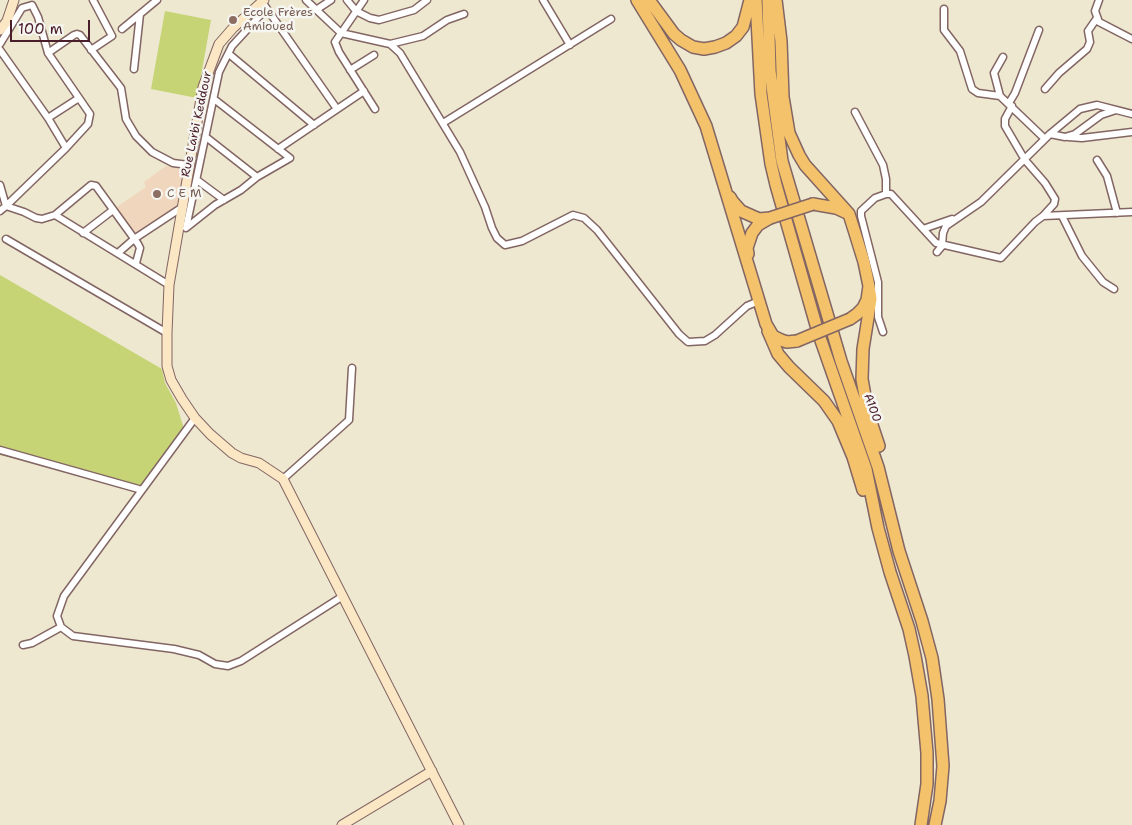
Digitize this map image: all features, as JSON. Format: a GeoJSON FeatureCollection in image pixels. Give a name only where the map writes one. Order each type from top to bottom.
{"type":"FeatureCollection","features":[{"type":"Feature","properties":{"kind":"highway"},"geometry":{"type":"LineString","coordinates":[[638,0],[680,70],[706,126],[770,338],[778,354],[824,401],[838,421],[861,481],[877,542],[890,572]]}},
{"type":"Feature","properties":{"kind":"highway"},"geometry":{"type":"LineString","coordinates":[[649,0],[674,34],[692,47],[704,49],[726,43],[736,36],[742,27],[750,0]]}},
{"type":"Feature","properties":{"kind":"highway","name":"A100"},"geometry":{"type":"LineString","coordinates":[[756,0],[761,94],[771,164],[776,185],[818,332],[866,469],[878,528],[909,629],[922,696],[927,753],[927,784],[920,825]]}},
{"type":"Feature","properties":{"kind":"highway","name":"A100"},"geometry":{"type":"LineString","coordinates":[[768,0],[770,71],[782,161],[841,361],[878,467],[893,529],[932,658],[937,691],[943,766],[940,801],[935,825]]}},
{"type":"Feature","properties":{"kind":"highway"},"geometry":{"type":"LineString","coordinates":[[776,0],[781,41],[783,97],[789,133],[805,165],[849,214],[864,262],[871,299],[863,349],[862,379],[868,412],[886,467],[893,529]]}},
{"type":"Feature","properties":{"kind":"highway"},"geometry":{"type":"LineString","coordinates":[[718,170],[732,202],[741,211],[760,219],[770,218]]}},
{"type":"Feature","properties":{"kind":"highway"},"geometry":{"type":"LineString","coordinates":[[751,272],[747,248],[752,233],[758,225],[770,218],[813,204],[836,208],[849,214]]}},
{"type":"Feature","properties":{"kind":"highway"},"geometry":{"type":"LineString","coordinates":[[766,324],[773,336],[787,342],[796,341],[850,319],[857,314],[867,300],[869,286]]}},
{"type":"Feature","properties":{"kind":"main road"},"geometry":{"type":"LineString","coordinates":[[0,30],[7,21],[14,0]]}},
{"type":"Feature","properties":{"kind":"main road"},"geometry":{"type":"LineString","coordinates":[[264,4],[233,28],[219,44],[203,87],[188,165],[169,284],[167,333],[168,366],[171,380],[195,418],[232,453],[241,458],[259,463],[283,480],[459,825]]}},
{"type":"Feature","properties":{"kind":"main road"},"geometry":{"type":"LineString","coordinates":[[342,825],[432,771]]}},
{"type":"Feature","properties":{"kind":"street"},"geometry":{"type":"LineString","coordinates":[[92,0],[112,36],[92,50]]}},
{"type":"Feature","properties":{"kind":"street"},"geometry":{"type":"LineString","coordinates":[[122,29],[157,0]]}},
{"type":"Feature","properties":{"kind":"street"},"geometry":{"type":"LineString","coordinates":[[306,0],[341,33],[390,44],[423,36],[447,20],[464,14]]}},
{"type":"Feature","properties":{"kind":"street"},"geometry":{"type":"LineString","coordinates":[[316,10],[332,0]]}},
{"type":"Feature","properties":{"kind":"street"},"geometry":{"type":"LineString","coordinates":[[347,0],[356,11],[379,20],[414,10],[427,0]]}},
{"type":"Feature","properties":{"kind":"street"},"geometry":{"type":"LineString","coordinates":[[364,0],[335,42],[375,109]]}},
{"type":"Feature","properties":{"kind":"street"},"geometry":{"type":"LineString","coordinates":[[543,0],[570,44]]}},
{"type":"Feature","properties":{"kind":"street"},"geometry":{"type":"LineString","coordinates":[[1099,0],[1095,11],[1096,18],[1101,24],[1132,40]]}},
{"type":"Feature","properties":{"kind":"street"},"geometry":{"type":"LineString","coordinates":[[264,4],[337,109]]}},
{"type":"Feature","properties":{"kind":"street","name":"Rue Larbi Keddour"},"geometry":{"type":"LineString","coordinates":[[186,228],[219,72],[232,46],[264,4]]}},
{"type":"Feature","properties":{"kind":"street"},"geometry":{"type":"LineString","coordinates":[[0,44],[22,8],[32,5],[38,17],[48,52],[89,110],[90,119],[88,124],[66,148],[3,209]]}},
{"type":"Feature","properties":{"kind":"street"},"geometry":{"type":"LineString","coordinates":[[944,9],[944,30],[960,51],[972,89],[978,93],[1000,96]]}},
{"type":"Feature","properties":{"kind":"street"},"geometry":{"type":"LineString","coordinates":[[134,69],[140,14]]}},
{"type":"Feature","properties":{"kind":"street"},"geometry":{"type":"LineString","coordinates":[[1045,89],[1059,72],[1087,48],[1090,42],[1088,31],[1096,18]]}},
{"type":"Feature","properties":{"kind":"street"},"geometry":{"type":"LineString","coordinates":[[443,123],[611,19]]}},
{"type":"Feature","properties":{"kind":"street"},"geometry":{"type":"LineString","coordinates":[[883,332],[878,317],[878,282],[861,216],[861,211],[875,198],[891,194],[936,243],[942,246],[965,248],[1001,258],[1054,204],[1055,200],[1045,183],[1024,160],[1005,126],[1005,119],[1039,30]]}},
{"type":"Feature","properties":{"kind":"street"},"geometry":{"type":"LineString","coordinates":[[48,52],[77,34],[80,35],[121,88],[126,119],[136,136],[152,152],[173,163],[188,165]]}},
{"type":"Feature","properties":{"kind":"street"},"geometry":{"type":"LineString","coordinates":[[390,44],[406,62],[460,152],[474,180],[492,228],[497,238],[504,245],[522,241],[573,215],[584,218],[597,230],[679,334],[688,342],[705,341],[715,335],[747,306],[759,301]]}},
{"type":"Feature","properties":{"kind":"street"},"geometry":{"type":"LineString","coordinates":[[0,50],[48,118],[66,148]]}},
{"type":"Feature","properties":{"kind":"street"},"geometry":{"type":"LineString","coordinates":[[229,54],[314,125]]}},
{"type":"Feature","properties":{"kind":"street"},"geometry":{"type":"LineString","coordinates":[[350,70],[374,55]]}},
{"type":"Feature","properties":{"kind":"street"},"geometry":{"type":"LineString","coordinates":[[1003,58],[994,73],[1000,96],[1047,137],[1082,138],[1132,132]]}},
{"type":"Feature","properties":{"kind":"street"},"geometry":{"type":"LineString","coordinates":[[278,149],[364,91]]}},
{"type":"Feature","properties":{"kind":"street"},"geometry":{"type":"LineString","coordinates":[[48,118],[79,98]]}},
{"type":"Feature","properties":{"kind":"street"},"geometry":{"type":"LineString","coordinates":[[177,236],[215,205],[290,158],[214,99]]}},
{"type":"Feature","properties":{"kind":"street"},"geometry":{"type":"LineString","coordinates":[[937,252],[942,246],[943,233],[946,226],[981,202],[1047,137],[1084,106],[1097,105],[1132,114]]}},
{"type":"Feature","properties":{"kind":"street"},"geometry":{"type":"LineString","coordinates":[[1064,137],[1077,133],[1105,112],[1117,109]]}},
{"type":"Feature","properties":{"kind":"street"},"geometry":{"type":"LineString","coordinates":[[855,112],[883,165],[886,179],[886,194]]}},
{"type":"Feature","properties":{"kind":"street"},"geometry":{"type":"LineString","coordinates":[[206,137],[257,177]]}},
{"type":"Feature","properties":{"kind":"street"},"geometry":{"type":"LineString","coordinates":[[1097,160],[1104,169],[1111,186],[1117,213]]}},
{"type":"Feature","properties":{"kind":"street"},"geometry":{"type":"LineString","coordinates":[[196,180],[224,200]]}},
{"type":"Feature","properties":{"kind":"street"},"geometry":{"type":"LineString","coordinates":[[3,209],[24,212],[42,219],[54,215],[94,184],[140,248],[136,264]]}},
{"type":"Feature","properties":{"kind":"street"},"geometry":{"type":"LineString","coordinates":[[0,185],[3,209]]}},
{"type":"Feature","properties":{"kind":"street"},"geometry":{"type":"LineString","coordinates":[[118,253],[134,239],[181,208]]}},
{"type":"Feature","properties":{"kind":"street"},"geometry":{"type":"LineString","coordinates":[[849,214],[855,209],[861,211]]}},
{"type":"Feature","properties":{"kind":"street"},"geometry":{"type":"LineString","coordinates":[[83,233],[113,210]]}},
{"type":"Feature","properties":{"kind":"street"},"geometry":{"type":"LineString","coordinates":[[1043,216],[1132,212]]}},
{"type":"Feature","properties":{"kind":"street"},"geometry":{"type":"LineString","coordinates":[[54,215],[169,284]]}},
{"type":"Feature","properties":{"kind":"street"},"geometry":{"type":"LineString","coordinates":[[923,229],[960,215]]}},
{"type":"Feature","properties":{"kind":"street"},"geometry":{"type":"LineString","coordinates":[[1062,216],[1082,256],[1103,282],[1114,289]]}},
{"type":"Feature","properties":{"kind":"street"},"geometry":{"type":"LineString","coordinates":[[6,239],[167,333]]}},
{"type":"Feature","properties":{"kind":"street"},"geometry":{"type":"LineString","coordinates":[[283,480],[350,420],[352,368]]}},
{"type":"Feature","properties":{"kind":"street"},"geometry":{"type":"LineString","coordinates":[[195,418],[64,596],[56,616],[61,627],[73,636],[174,649],[199,655],[215,664],[228,666],[241,661],[343,596]]}},
{"type":"Feature","properties":{"kind":"street"},"geometry":{"type":"LineString","coordinates":[[0,450],[142,490]]}},
{"type":"Feature","properties":{"kind":"street"},"geometry":{"type":"LineString","coordinates":[[22,645],[32,643],[61,627]]}},
{"type":"Feature","properties":{"kind":"shaded area","name":"C E M"},"geometry":{"type":"Polygon","coordinates":[[[166,166],[183,170],[179,202],[176,210],[138,238],[114,209],[146,187],[144,182],[166,166]]]}},
{"type":"Feature","properties":{"kind":"green space"},"geometry":{"type":"Polygon","coordinates":[[[165,11],[211,20],[197,98],[151,89],[165,11]]]}},
{"type":"Feature","properties":{"kind":"green space"},"geometry":{"type":"Polygon","coordinates":[[[0,275],[162,369],[165,383],[176,403],[184,429],[142,487],[0,455],[0,275]]]}},
{"type":"Feature","properties":{"kind":"place","name":"Ecole Frères Amioued"},"geometry":{"type":"Point","coordinates":[233,20]}},
{"type":"Feature","properties":{"kind":"place","name":"C E M"},"geometry":{"type":"Point","coordinates":[157,194]}}]}
